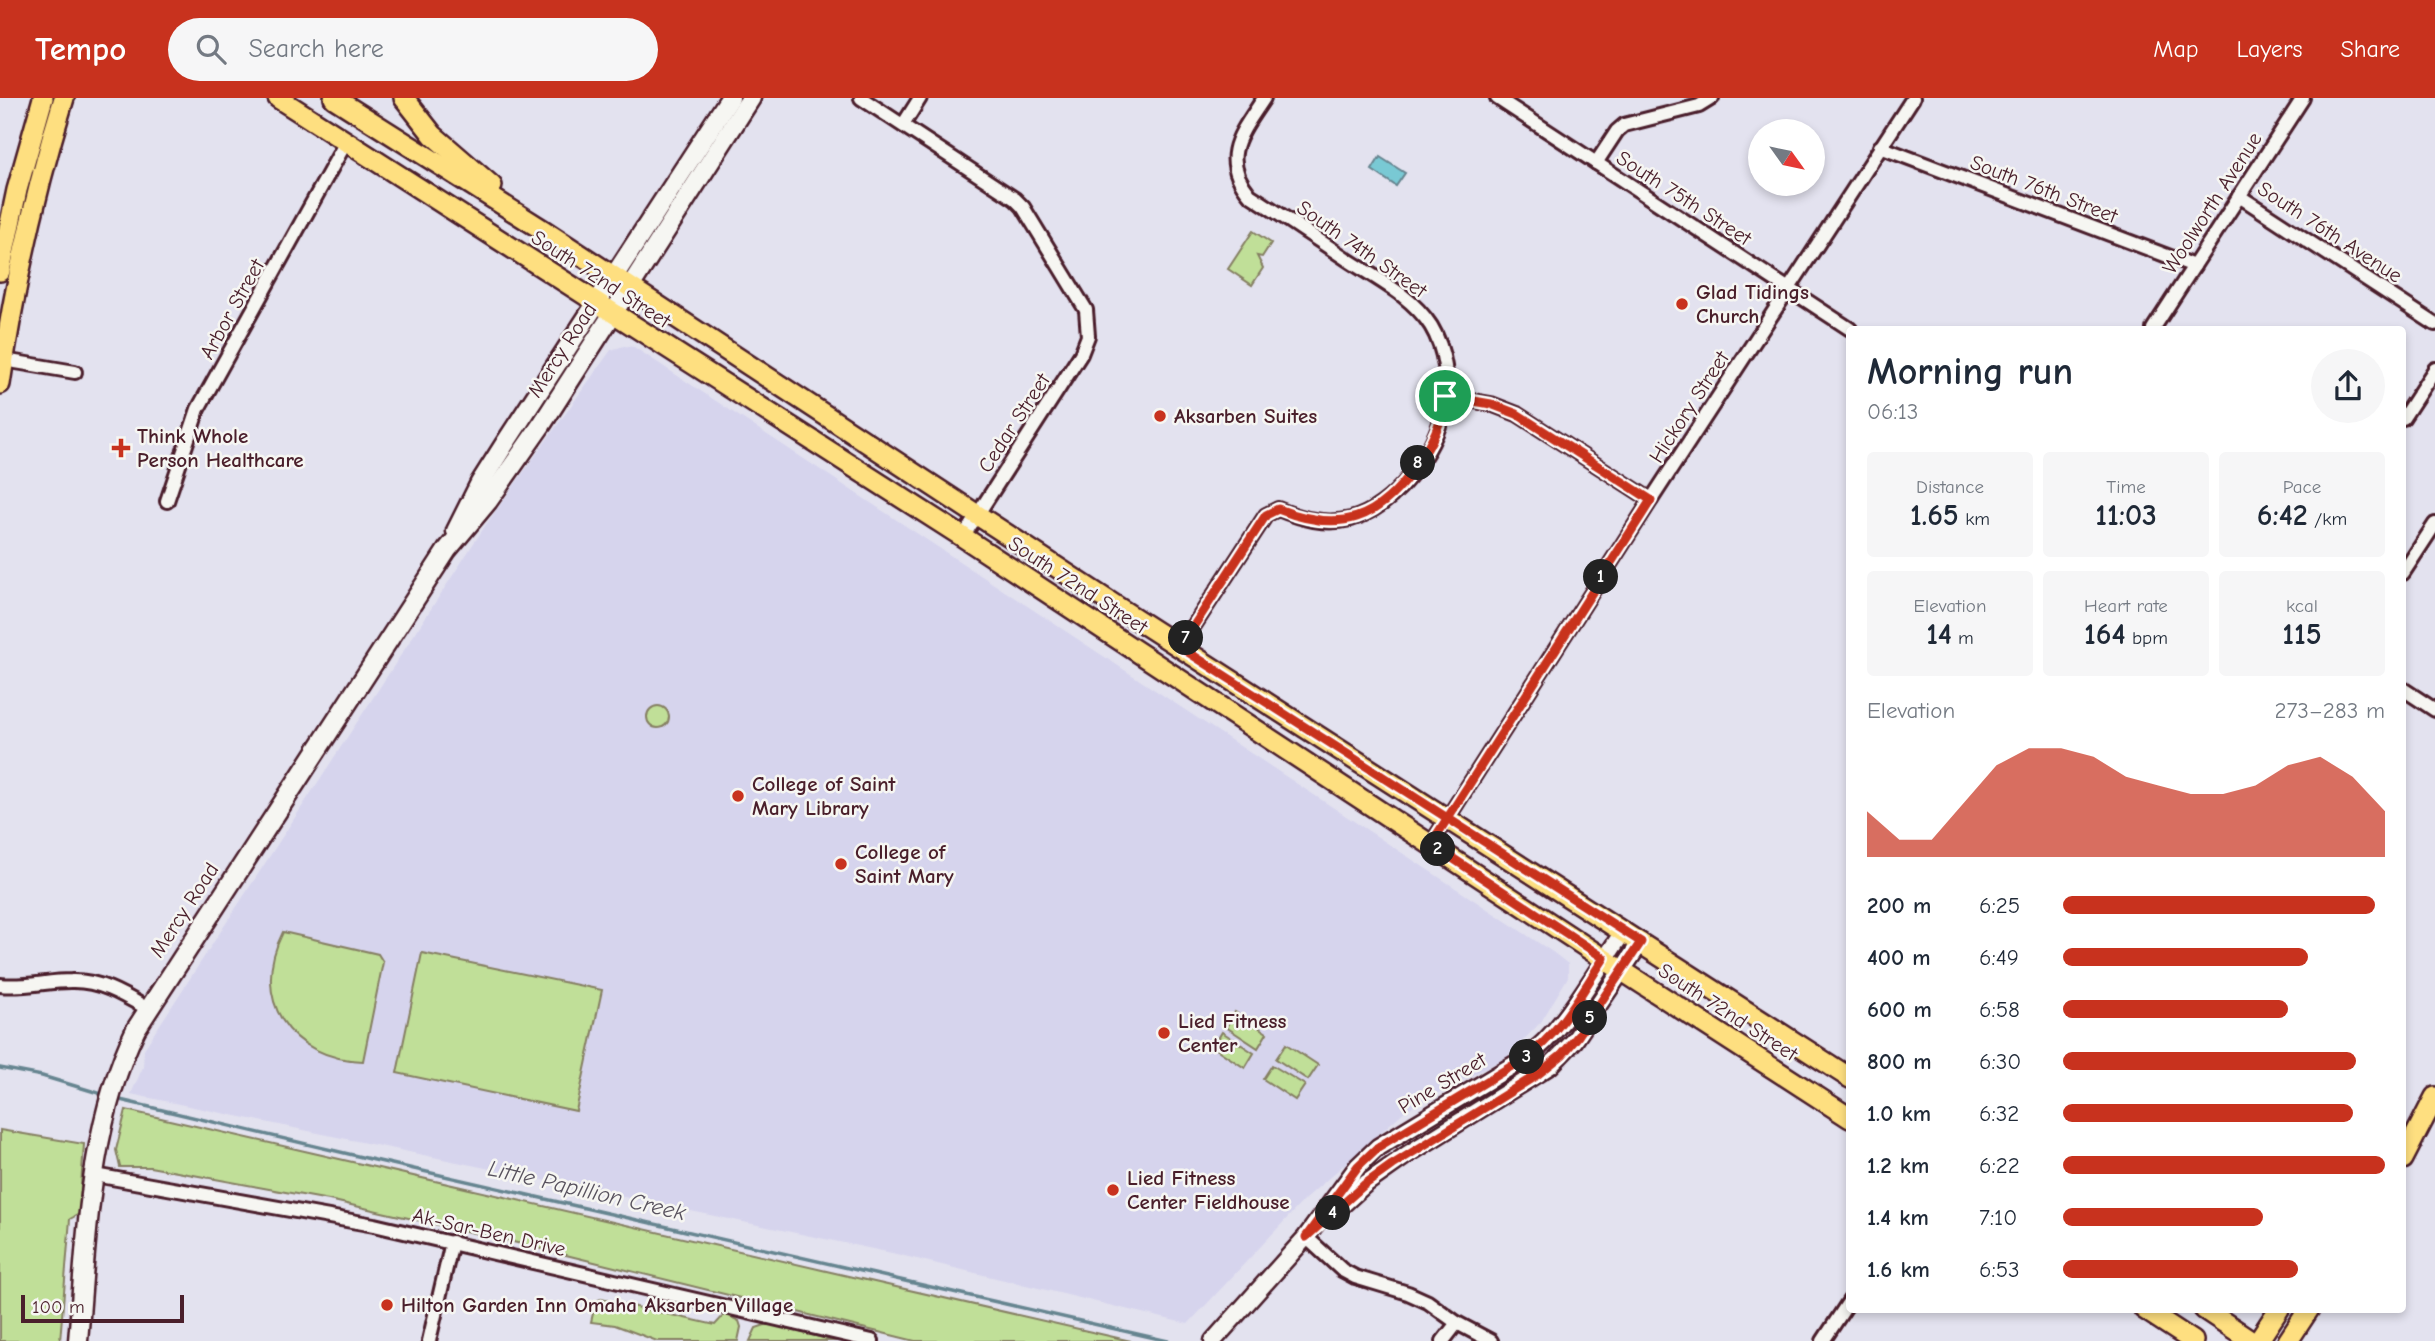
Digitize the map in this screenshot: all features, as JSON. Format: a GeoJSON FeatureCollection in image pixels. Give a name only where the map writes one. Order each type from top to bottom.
{"type":"FeatureCollection","features":[{"type":"Feature","properties":{"kind":"main road"},"geometry":{"type":"LineString","coordinates":[[0,271],[17,190],[43,98]]}},
{"type":"Feature","properties":{"kind":"main road"},"geometry":{"type":"LineString","coordinates":[[0,384],[1,359],[26,239],[64,98]]}},
{"type":"Feature","properties":{"kind":"main road","name":"South 72nd Street"},"geometry":{"type":"LineString","coordinates":[[278,98],[964,537],[1846,1115]]}},
{"type":"Feature","properties":{"kind":"main road","name":"South 72nd Street"},"geometry":{"type":"LineString","coordinates":[[334,98],[543,230],[1180,647],[1846,1075]]}},
{"type":"Feature","properties":{"kind":"main road"},"geometry":{"type":"LineString","coordinates":[[404,98],[433,135],[543,230]]}},
{"type":"Feature","properties":{"kind":"main road","name":"Mercy Road"},"geometry":{"type":"LineString","coordinates":[[622,282],[730,98]]}},
{"type":"Feature","properties":{"kind":"main road","name":"Mercy Road"},"geometry":{"type":"LineString","coordinates":[[78,1341],[99,1141],[124,1055],[148,1009],[447,550],[474,519],[516,462],[622,282],[751,98]]}},
{"type":"Feature","properties":{"kind":"main road"},"geometry":{"type":"LineString","coordinates":[[2406,1129],[2435,1095]]}},
{"type":"Feature","properties":{"kind":"main road"},"geometry":{"type":"LineString","coordinates":[[2406,1153],[2435,1095]]}},
{"type":"Feature","properties":{"kind":"main road"},"geometry":{"type":"LineString","coordinates":[[2150,1313],[2193,1341]]}},
{"type":"Feature","properties":{"kind":"main road"},"geometry":{"type":"LineString","coordinates":[[2210,1313],[2252,1341]]}},
{"type":"Feature","properties":{"kind":"main road"},"geometry":{"type":"LineString","coordinates":[[2258,1341],[2276,1313]]}},
{"type":"Feature","properties":{"kind":"main road"},"geometry":{"type":"LineString","coordinates":[[2288,1341],[2306,1313]]}},
{"type":"Feature","properties":{"kind":"street"},"geometry":{"type":"LineString","coordinates":[[861,98],[903,125],[920,98]]}},
{"type":"Feature","properties":{"kind":"street","name":"South 74th Street"},"geometry":{"type":"LineString","coordinates":[[1180,647],[1266,515],[1278,509],[1313,521],[1336,521],[1364,514],[1382,505],[1407,479],[1431,442],[1444,408],[1445,373],[1441,351],[1431,327],[1419,311],[1396,292],[1250,195],[1241,184],[1235,167],[1237,142],[1264,98]]}},
{"type":"Feature","properties":{"kind":"street","name":"South 75th Street"},"geometry":{"type":"LineString","coordinates":[[1497,98],[1846,326]]}},
{"type":"Feature","properties":{"kind":"street"},"geometry":{"type":"LineString","coordinates":[[1596,163],[1617,131],[1625,125],[1699,106],[1712,98]]}},
{"type":"Feature","properties":{"kind":"street","name":"Hickory Street"},"geometry":{"type":"LineString","coordinates":[[1431,844],[1913,98]]}},
{"type":"Feature","properties":{"kind":"street","name":"Woolworth Avenue"},"geometry":{"type":"LineString","coordinates":[[2155,326],[2303,98]]}},
{"type":"Feature","properties":{"kind":"street","name":"Cedar Street"},"geometry":{"type":"LineString","coordinates":[[903,125],[1016,199],[1086,310],[1086,345],[964,537]]}},
{"type":"Feature","properties":{"kind":"street","name":"Arbor Street"},"geometry":{"type":"LineString","coordinates":[[167,501],[198,409],[346,142]]}},
{"type":"Feature","properties":{"kind":"street","name":"South 76th Street"},"geometry":{"type":"LineString","coordinates":[[1880,148],[2193,266]]}},
{"type":"Feature","properties":{"kind":"street","name":"South 76th Avenue"},"geometry":{"type":"LineString","coordinates":[[2239,196],[2435,324]]}},
{"type":"Feature","properties":{"kind":"street"},"geometry":{"type":"LineString","coordinates":[[1,359],[75,372]]}},
{"type":"Feature","properties":{"kind":"street"},"geometry":{"type":"LineString","coordinates":[[2406,413],[2435,369]]}},
{"type":"Feature","properties":{"kind":"street"},"geometry":{"type":"LineString","coordinates":[[1445,396],[1491,404],[1517,414],[1651,500]]}},
{"type":"Feature","properties":{"kind":"street"},"geometry":{"type":"LineString","coordinates":[[2406,568],[2435,524]]}},
{"type":"Feature","properties":{"kind":"street"},"geometry":{"type":"LineString","coordinates":[[2406,691],[2435,710]]}},
{"type":"Feature","properties":{"kind":"street","name":"Pine Street"},"geometry":{"type":"LineString","coordinates":[[1306,1237],[1358,1166],[1378,1147],[1525,1058],[1540,1046],[1562,1021],[1623,931]]}},
{"type":"Feature","properties":{"kind":"street","name":"Pine Street"},"geometry":{"type":"LineString","coordinates":[[1213,1341],[1306,1237],[1364,1185],[1400,1159],[1551,1065],[1574,1041],[1641,942]]}},
{"type":"Feature","properties":{"kind":"street"},"geometry":{"type":"LineString","coordinates":[[0,985],[88,982],[119,992],[148,1009]]}},
{"type":"Feature","properties":{"kind":"street","name":"Ak-Sar-Ben Drive"},"geometry":{"type":"LineString","coordinates":[[95,1175],[366,1223],[872,1341]]}},
{"type":"Feature","properties":{"kind":"street"},"geometry":{"type":"LineString","coordinates":[[1306,1237],[1342,1270],[1355,1278],[1429,1302],[1457,1323],[1491,1341]]}},
{"type":"Feature","properties":{"kind":"street"},"geometry":{"type":"LineString","coordinates":[[429,1341],[452,1242]]}},
{"type":"Feature","properties":{"kind":"street"},"geometry":{"type":"LineString","coordinates":[[1827,1340],[1846,1307]]}},
{"type":"Feature","properties":{"kind":"street"},"geometry":{"type":"LineString","coordinates":[[1443,1341],[1457,1323]]}},
{"type":"Feature","properties":{"kind":"shaded area","name":"College of Saint Mary"},"geometry":{"type":"Polygon","coordinates":[[[624,346],[634,347],[1554,953],[1568,964],[1568,977],[1541,1022],[1507,1057],[1406,1110],[1305,1199],[1188,1324],[892,1253],[131,1094],[143,1067],[144,1049],[485,526],[611,350],[624,346]]]}},
{"type":"Feature","properties":{"kind":"green space"},"geometry":{"type":"Polygon","coordinates":[[[1253,231],[1271,243],[1262,257],[1257,256],[1263,268],[1252,285],[1228,269],[1253,231]]]}},
{"type":"Feature","properties":{"kind":"green space"},"geometry":{"type":"Polygon","coordinates":[[[658,706],[666,709],[669,717],[666,725],[658,728],[650,725],[647,717],[650,709],[658,706]]]}},
{"type":"Feature","properties":{"kind":"green space"},"geometry":{"type":"Polygon","coordinates":[[[283,932],[378,954],[383,962],[363,1061],[337,1058],[315,1049],[297,1037],[283,1021],[274,1002],[271,980],[274,957],[283,932]]]}},
{"type":"Feature","properties":{"kind":"green space"},"geometry":{"type":"Polygon","coordinates":[[[422,953],[602,990],[576,1111],[397,1073],[422,953]]]}},
{"type":"Feature","properties":{"kind":"green space"},"geometry":{"type":"Polygon","coordinates":[[[1235,1012],[1267,1033],[1258,1048],[1226,1027],[1235,1012]]]}},
{"type":"Feature","properties":{"kind":"green space"},"geometry":{"type":"Polygon","coordinates":[[[1222,1032],[1254,1053],[1245,1068],[1213,1047],[1222,1032]]]}},
{"type":"Feature","properties":{"kind":"green space"},"geometry":{"type":"Polygon","coordinates":[[[1286,1044],[1318,1065],[1308,1080],[1276,1059],[1286,1044]]]}},
{"type":"Feature","properties":{"kind":"green space"},"geometry":{"type":"Polygon","coordinates":[[[1272,1065],[1305,1085],[1295,1100],[1263,1079],[1272,1065]]]}},
{"type":"Feature","properties":{"kind":"green space"},"geometry":{"type":"Polygon","coordinates":[[[126,1110],[1131,1341],[915,1341],[501,1239],[329,1200],[150,1167],[120,1167],[116,1150],[126,1110]]]}},
{"type":"Feature","properties":{"kind":"green space"},"geometry":{"type":"Polygon","coordinates":[[[0,1130],[84,1144],[79,1214],[70,1219],[60,1341],[0,1341],[0,1130]]]}},
{"type":"Feature","properties":{"kind":"green space"},"geometry":{"type":"Polygon","coordinates":[[[601,1299],[715,1325],[725,1314],[739,1321],[741,1327],[738,1341],[657,1341],[615,1325],[591,1322],[596,1301],[601,1299]]]}},
{"type":"Feature","properties":{"kind":"green space"},"geometry":{"type":"Polygon","coordinates":[[[768,1324],[836,1341],[750,1341],[756,1328],[768,1324]]]}},
{"type":"Feature","properties":{"kind":"water"},"geometry":{"type":"Polygon","coordinates":[[[1380,157],[1405,173],[1396,186],[1372,170],[1380,157]]]}},
{"type":"Feature","properties":{"kind":"waterway","name":"Little Papillion Creek"},"geometry":{"type":"LineString","coordinates":[[0,1068],[42,1076],[105,1095]]}},
{"type":"Feature","properties":{"kind":"waterway","name":"Little Papillion Creek"},"geometry":{"type":"LineString","coordinates":[[116,1099],[1168,1341]]}},
{"type":"Feature","properties":{"kind":"place","name":"Glad Tidings Church"},"geometry":{"type":"Point","coordinates":[1682,304]}},
{"type":"Feature","properties":{"kind":"place","name":"Aksarben Suites"},"geometry":{"type":"Point","coordinates":[1160,416]}},
{"type":"Feature","properties":{"kind":"place","name":"Think Whole Person Healthcare"},"geometry":{"type":"Point","coordinates":[121,448]}},
{"type":"Feature","properties":{"kind":"place","name":"College of Saint Mary Library"},"geometry":{"type":"Point","coordinates":[738,796]}},
{"type":"Feature","properties":{"kind":"place","name":"College of Saint Mary"},"geometry":{"type":"Point","coordinates":[841,864]}},
{"type":"Feature","properties":{"kind":"place","name":"Lied Fitness Center"},"geometry":{"type":"Point","coordinates":[1164,1033]}},
{"type":"Feature","properties":{"kind":"place","name":"Lied Fitness Center Fieldhouse"},"geometry":{"type":"Point","coordinates":[1113,1190]}},
{"type":"Feature","properties":{"kind":"place","name":"Hilton Garden Inn Omaha Aksarben Village"},"geometry":{"type":"Point","coordinates":[387,1305]}},
{"type":"Feature","properties":{"kind":"route"},"geometry":{"type":"LineString","coordinates":[[1445,396],[1437,431],[1423,456],[1390,499],[1364,514],[1336,521],[1313,521],[1278,509],[1270,511],[1180,647],[1448,817],[1641,942],[1578,1036],[1551,1065],[1392,1165],[1364,1185],[1306,1237],[1358,1166],[1378,1147],[1525,1058],[1540,1046],[1562,1021],[1604,958],[1431,844],[1448,817],[1532,688],[1651,500],[1517,414],[1491,404],[1445,396]]}}]}
